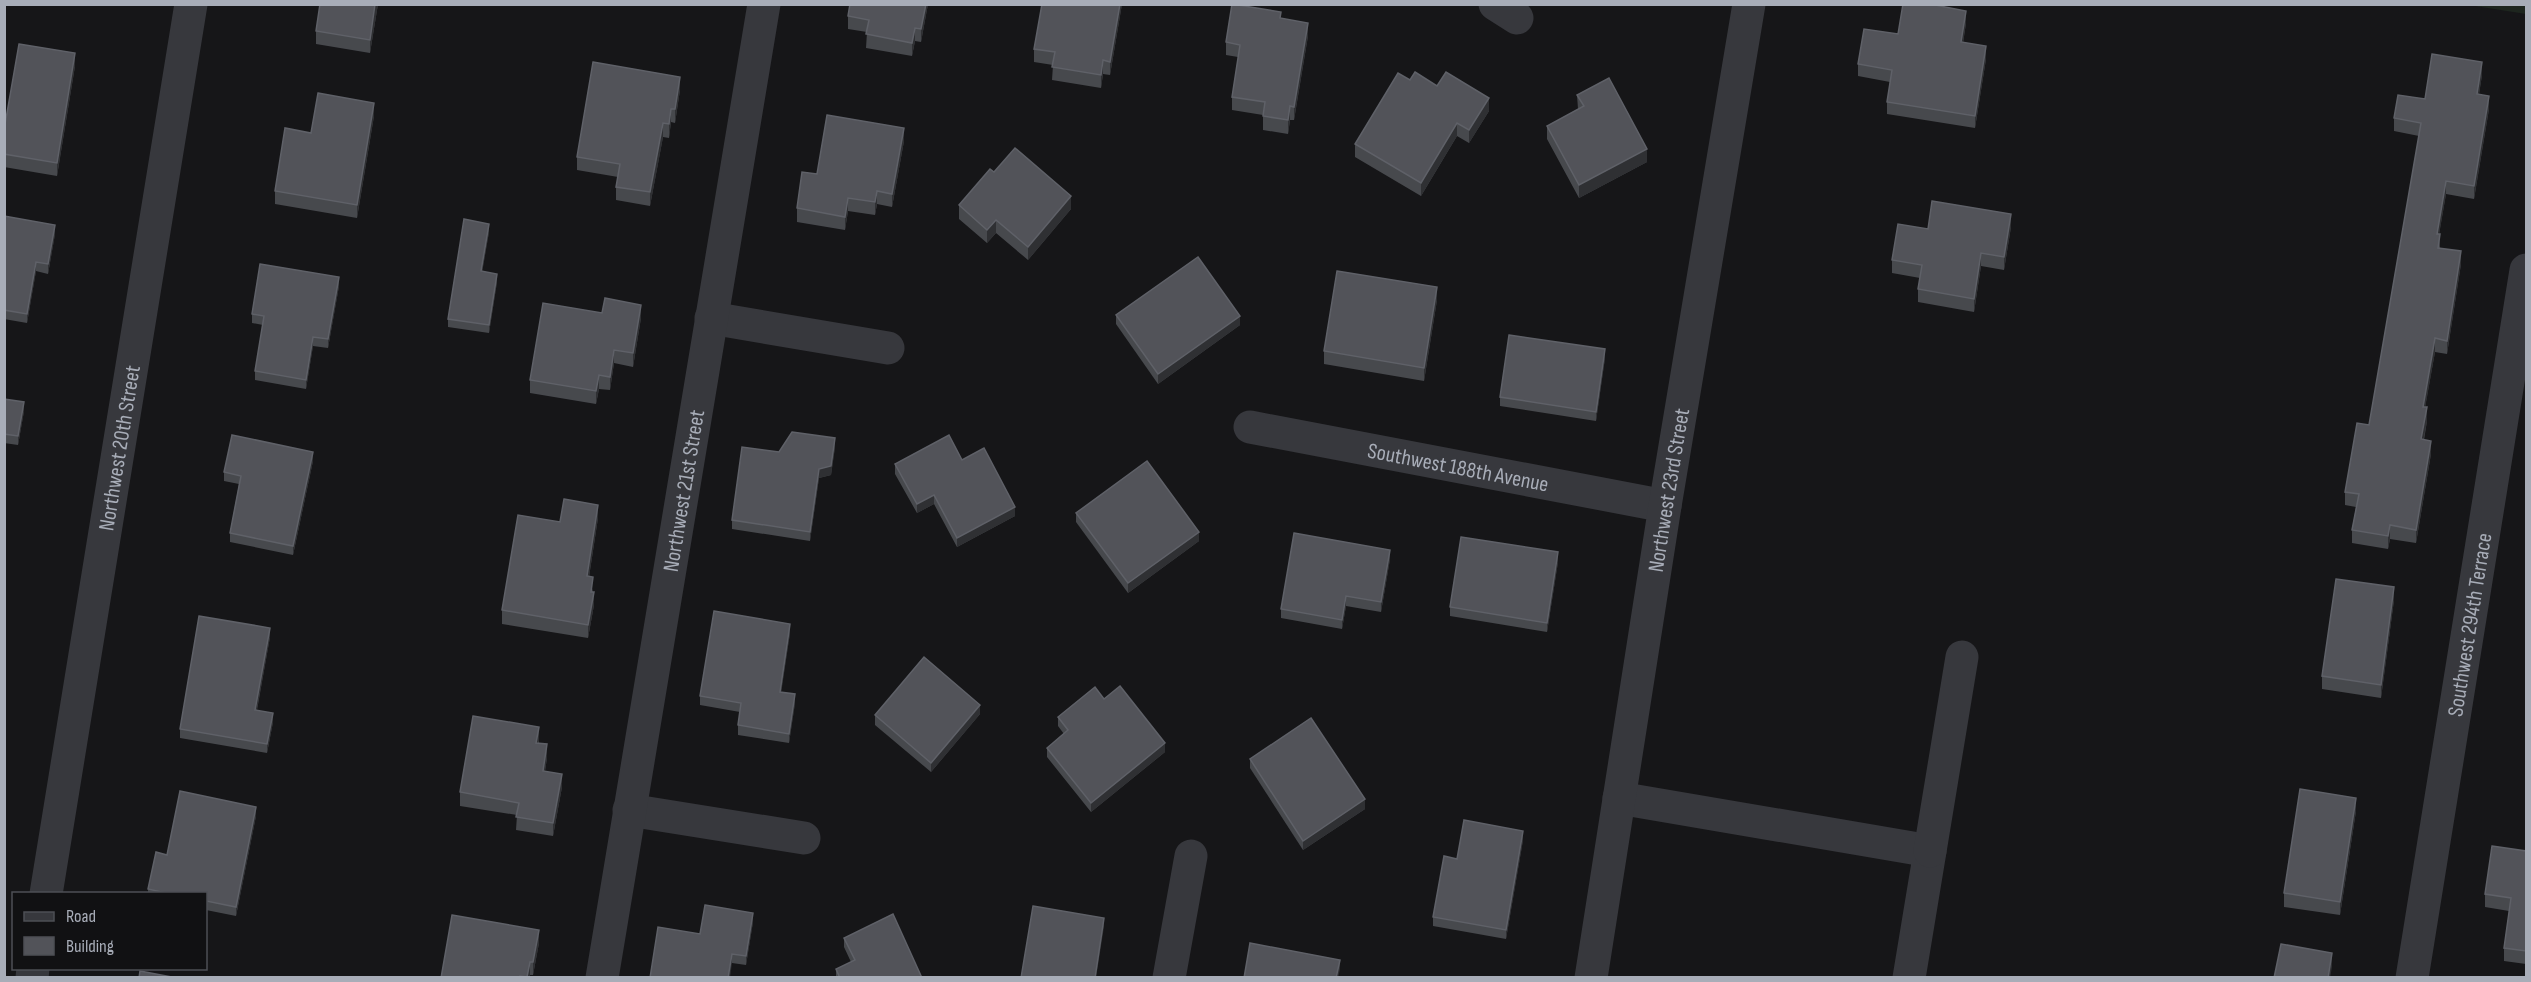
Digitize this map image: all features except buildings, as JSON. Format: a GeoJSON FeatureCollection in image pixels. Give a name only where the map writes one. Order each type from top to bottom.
{"type":"FeatureCollection","features":[{"type":"Feature","properties":{"kind":"street","name":"Northwest 20th Street"},"geometry":{"type":"LineString","coordinates":[[46,892],[191,4]]}},
{"type":"Feature","properties":{"kind":"street","name":"Northwest 21st Street"},"geometry":{"type":"LineString","coordinates":[[602,978],[764,4]]}},
{"type":"Feature","properties":{"kind":"street","name":"Northwest 23rd Street"},"geometry":{"type":"LineString","coordinates":[[1591,978],[1665,506],[1749,4]]}},
{"type":"Feature","properties":{"kind":"street","name":"Southwest 294th Terrace"},"geometry":{"type":"LineString","coordinates":[[2412,978],[2526,270]]}},
{"type":"Feature","properties":{"kind":"street"},"geometry":{"type":"LineString","coordinates":[[711,318],[888,348]]}},
{"type":"Feature","properties":{"kind":"street","name":"Southwest 188th Avenue"},"geometry":{"type":"LineString","coordinates":[[1250,427],[1665,506]]}},
{"type":"Feature","properties":{"kind":"street"},"geometry":{"type":"LineString","coordinates":[[1909,978],[1962,657]]}},
{"type":"Feature","properties":{"kind":"street"},"geometry":{"type":"LineString","coordinates":[[1619,798],[1930,851]]}},
{"type":"Feature","properties":{"kind":"street"},"geometry":{"type":"LineString","coordinates":[[629,810],[804,838]]}},
{"type":"Feature","properties":{"kind":"street"},"geometry":{"type":"LineString","coordinates":[[1169,978],[1191,856]]}},
{"type":"Feature","properties":{"kind":"shaded area"},"geometry":{"type":"Polygon","coordinates":[[[2469,5],[2526,5],[2526,14],[2469,5]]]}}]}
